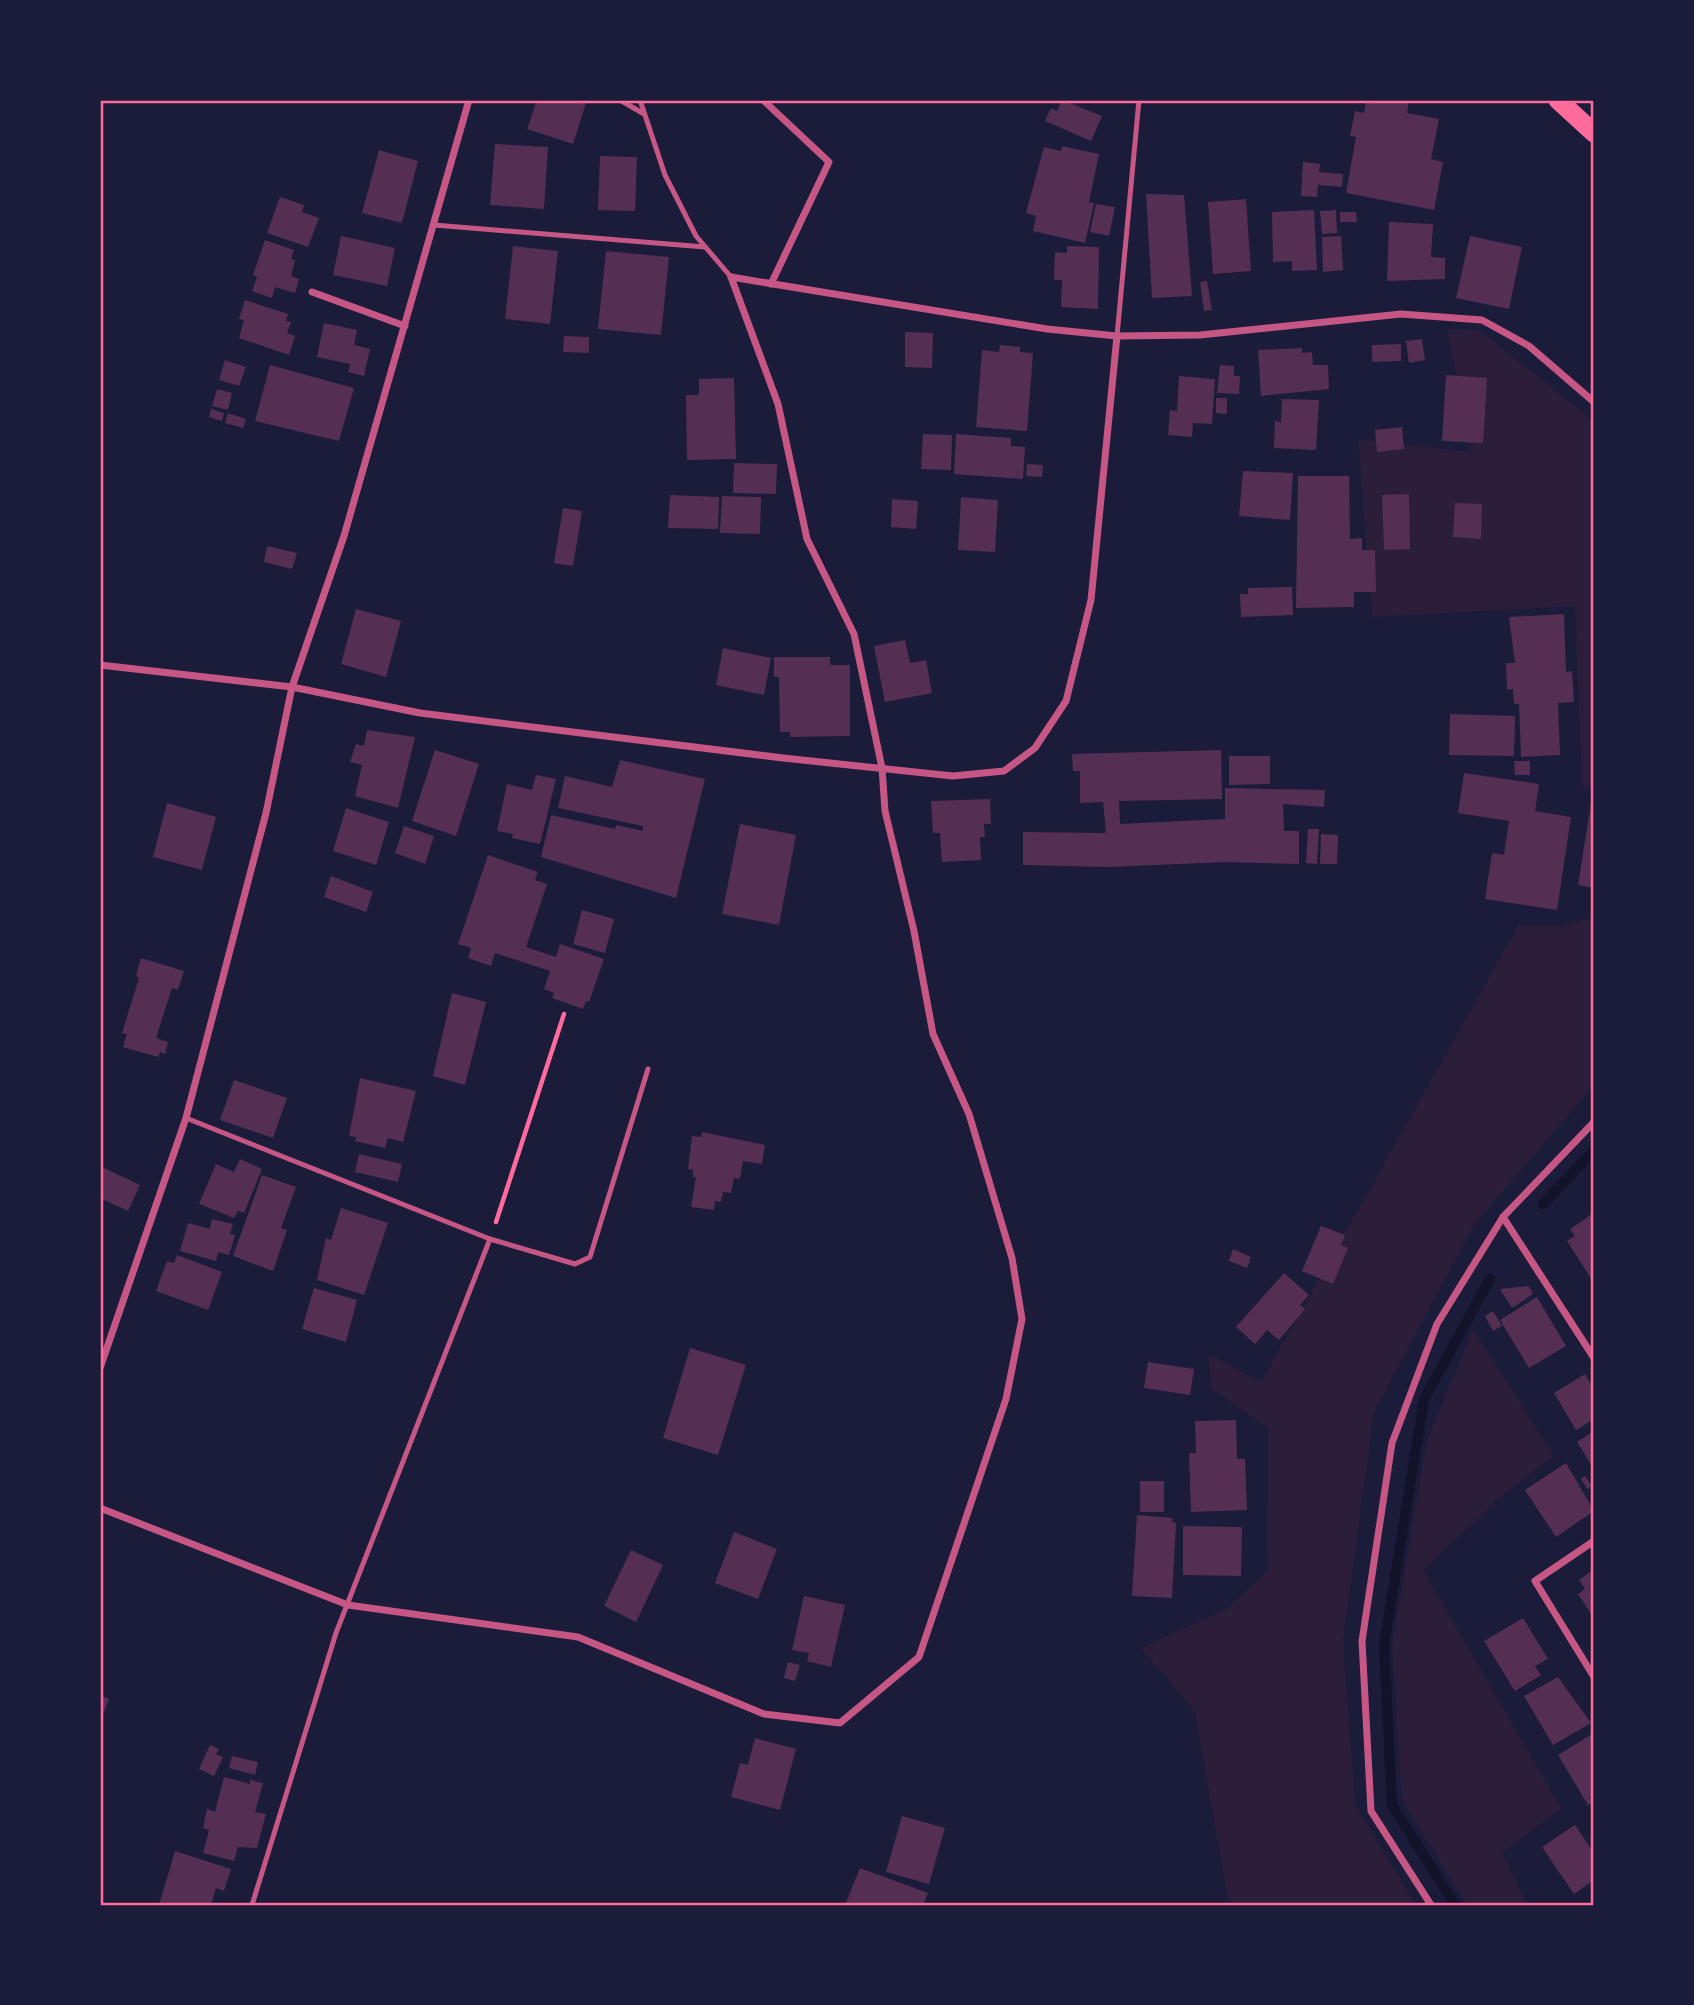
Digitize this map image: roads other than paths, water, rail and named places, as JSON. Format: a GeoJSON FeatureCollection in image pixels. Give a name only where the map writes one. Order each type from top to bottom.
{"type":"FeatureCollection","features":[{"type":"Feature","properties":{"kind":"highway"},"geometry":{"type":"LineString","coordinates":[[1558,100],[1594,132]]}},
{"type":"Feature","properties":{"kind":"street"},"geometry":{"type":"LineString","coordinates":[[100,1368],[186,1118],[266,813],[292,687],[344,536],[469,100]]}},
{"type":"Feature","properties":{"kind":"street"},"geometry":{"type":"LineString","coordinates":[[763,100],[829,162],[771,284]]}},
{"type":"Feature","properties":{"kind":"street"},"geometry":{"type":"LineString","coordinates":[[731,277],[1047,329],[1117,336],[1200,335],[1401,314],[1482,320],[1528,346],[1594,402]]}},
{"type":"Feature","properties":{"kind":"street"},"geometry":{"type":"LineString","coordinates":[[100,1508],[348,1605],[579,1637],[764,1714],[840,1723],[919,1657],[1006,1399],[1022,1318],[1012,1258],[969,1114],[933,1034],[914,931],[885,811],[881,768],[854,634],[807,539],[778,404],[731,277]]}},
{"type":"Feature","properties":{"kind":"street"},"geometry":{"type":"LineString","coordinates":[[312,292],[405,326]]}},
{"type":"Feature","properties":{"kind":"street"},"geometry":{"type":"LineString","coordinates":[[100,665],[292,687],[421,713],[881,768],[953,776],[1004,771],[1035,748],[1066,701],[1091,600],[1117,336]]}},
{"type":"Feature","properties":{"kind":"street"},"geometry":{"type":"LineString","coordinates":[[1431,1905],[1371,1811],[1362,1641],[1392,1443],[1437,1324],[1503,1217],[1594,1122]]}},
{"type":"Feature","properties":{"kind":"street"},"geometry":{"type":"LineString","coordinates":[[1503,1217],[1594,1358]]}},
{"type":"Feature","properties":{"kind":"street"},"geometry":{"type":"LineString","coordinates":[[1594,1541],[1535,1581],[1594,1677]]}},
{"type":"Feature","properties":{"kind":"lane"},"geometry":{"type":"LineString","coordinates":[[620,100],[644,114]]}},
{"type":"Feature","properties":{"kind":"lane"},"geometry":{"type":"LineString","coordinates":[[640,100],[665,176],[696,236],[731,277]]}},
{"type":"Feature","properties":{"kind":"lane"},"geometry":{"type":"LineString","coordinates":[[1117,336],[1139,100]]}},
{"type":"Feature","properties":{"kind":"lane"},"geometry":{"type":"LineString","coordinates":[[434,225],[705,247]]}},
{"type":"Feature","properties":{"kind":"lane"},"geometry":{"type":"LineString","coordinates":[[186,1118],[490,1239],[575,1264],[590,1257],[648,1069]]}},
{"type":"Feature","properties":{"kind":"lane"},"geometry":{"type":"LineString","coordinates":[[252,1905],[336,1633],[490,1239]]}},
{"type":"Feature","properties":{"kind":"waterway"},"geometry":{"type":"LineString","coordinates":[[1543,1204],[1594,1150]]}},
{"type":"Feature","properties":{"kind":"waterway"},"geometry":{"type":"LineString","coordinates":[[1455,1905],[1392,1805],[1384,1645],[1424,1399],[1490,1279]]}}]}
